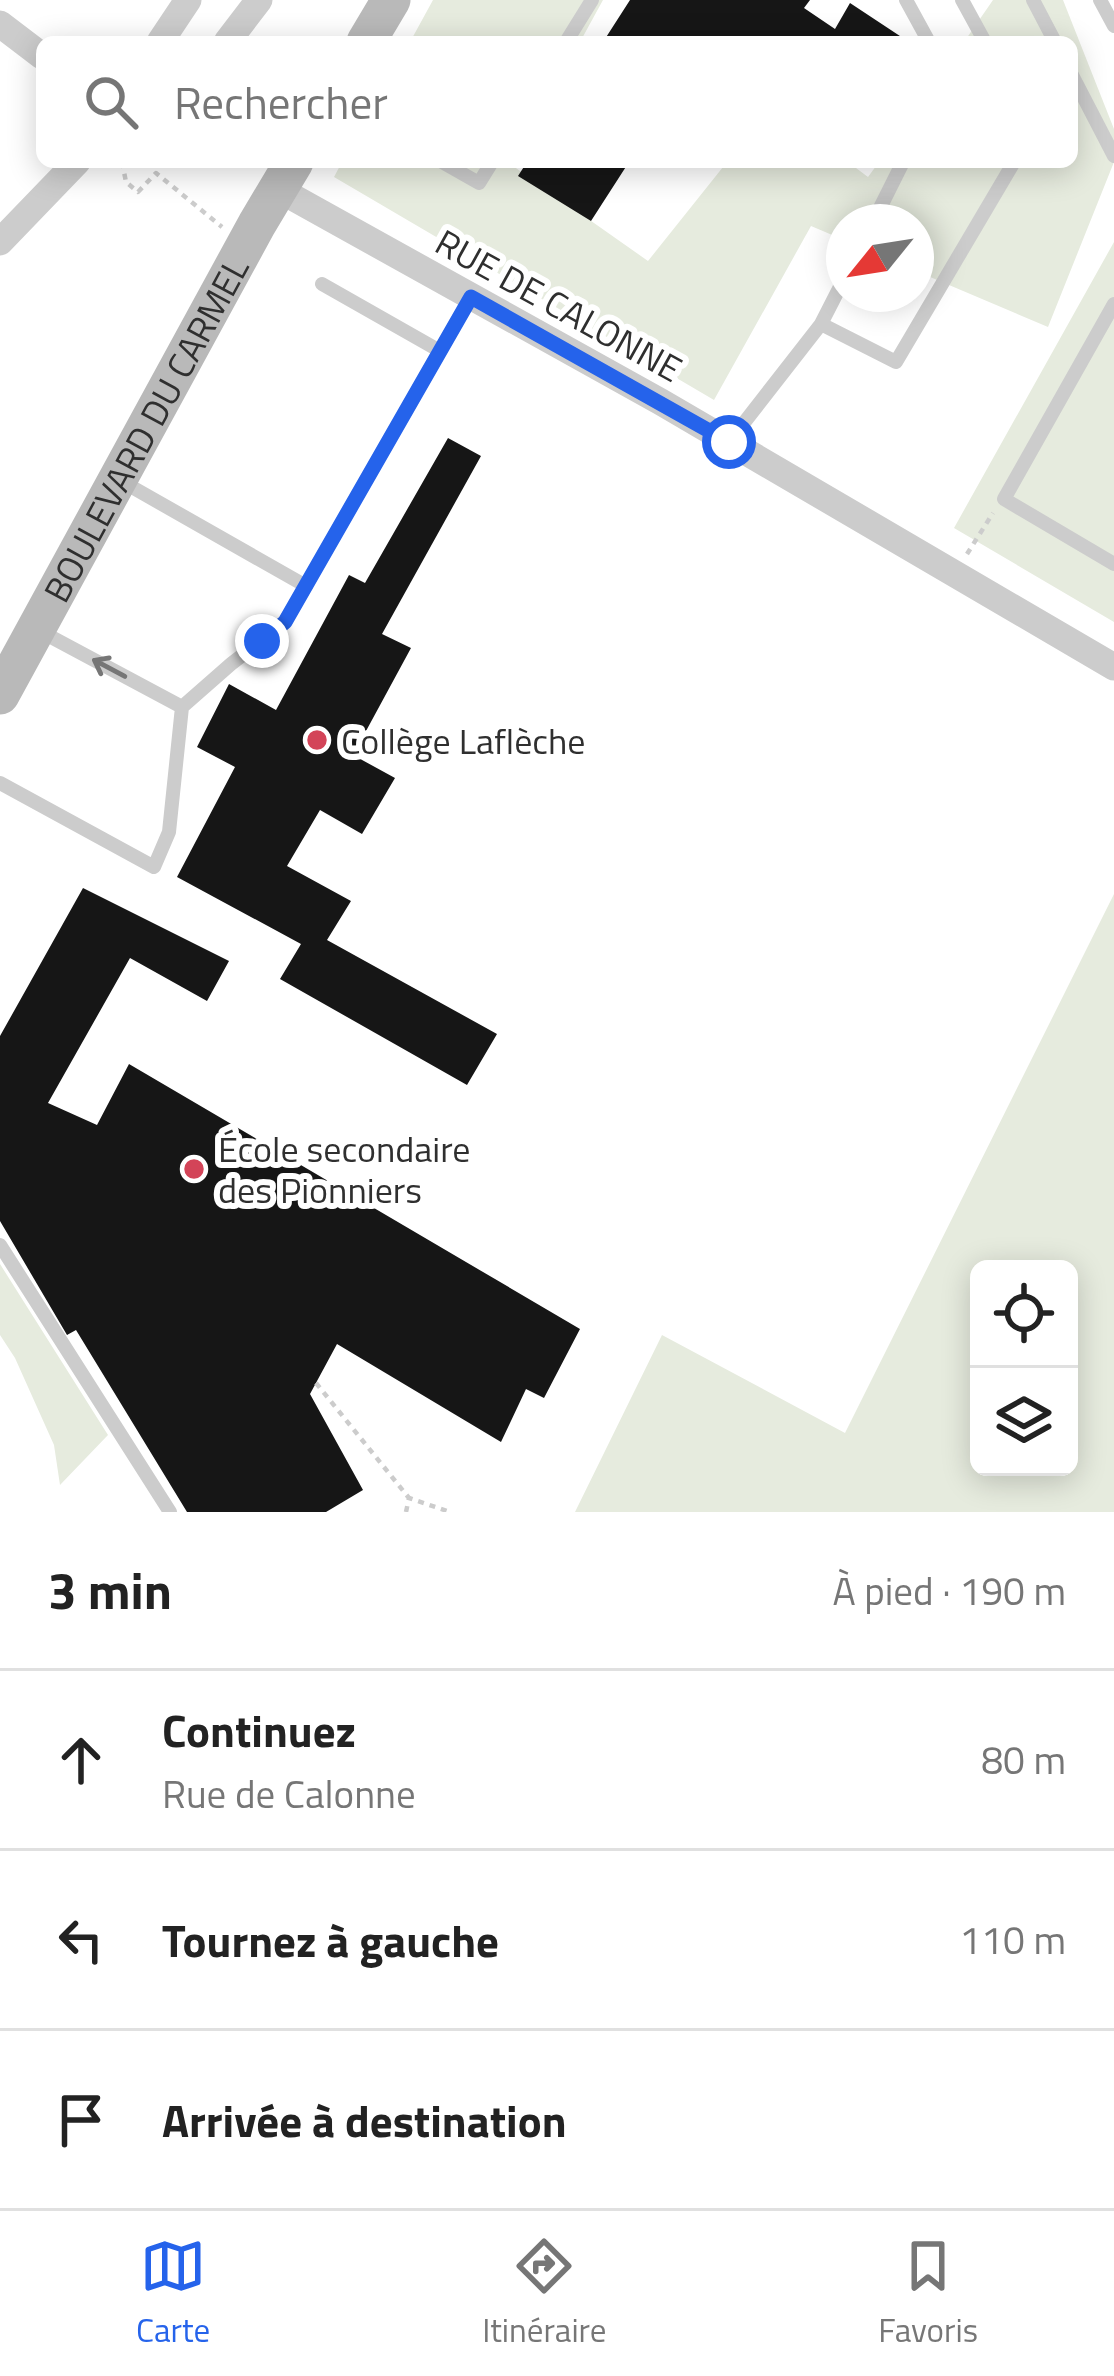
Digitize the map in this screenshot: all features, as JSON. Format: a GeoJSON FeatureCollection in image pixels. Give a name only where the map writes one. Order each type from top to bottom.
{"type":"FeatureCollection","features":[{"type":"Feature","properties":{"kind":"street"},"geometry":{"type":"LineString","coordinates":[[164,36],[188,0]]}},
{"type":"Feature","properties":{"kind":"street"},"geometry":{"type":"LineString","coordinates":[[232,36],[259,0]]}},
{"type":"Feature","properties":{"kind":"street"},"geometry":{"type":"LineString","coordinates":[[370,36],[391,0]]}},
{"type":"Feature","properties":{"kind":"street"},"geometry":{"type":"LineString","coordinates":[[0,23],[36,51]]}},
{"type":"Feature","properties":{"kind":"street"},"geometry":{"type":"LineString","coordinates":[[0,242],[71,168]]}},
{"type":"Feature","properties":{"kind":"street","name":"BOULEVARD DU CARMEL"},"geometry":{"type":"LineString","coordinates":[[0,695],[286,176]]}},
{"type":"Feature","properties":{"kind":"street","name":"RUE DE CALONNE"},"geometry":{"type":"LineString","coordinates":[[286,176],[471,297],[1114,667]]}},
{"type":"Feature","properties":{"kind":"lane"},"geometry":{"type":"LineString","coordinates":[[570,36],[592,0]]}},
{"type":"Feature","properties":{"kind":"lane"},"geometry":{"type":"LineString","coordinates":[[906,0],[926,36]]}},
{"type":"Feature","properties":{"kind":"lane"},"geometry":{"type":"LineString","coordinates":[[962,0],[982,36]]}},
{"type":"Feature","properties":{"kind":"lane"},"geometry":{"type":"LineString","coordinates":[[1034,0],[1052,36]]}},
{"type":"Feature","properties":{"kind":"lane"},"geometry":{"type":"LineString","coordinates":[[1100,0],[1114,26]]}},
{"type":"Feature","properties":{"kind":"lane"},"geometry":{"type":"LineString","coordinates":[[1078,87],[1114,156]]}},
{"type":"Feature","properties":{"kind":"lane"},"geometry":{"type":"LineString","coordinates":[[452,168],[478,183],[488,168]]}},
{"type":"Feature","properties":{"kind":"lane"},"geometry":{"type":"LineString","coordinates":[[882,204],[900,168]]}},
{"type":"Feature","properties":{"kind":"lane"},"geometry":{"type":"LineString","coordinates":[[821,324],[896,362],[1010,168]]}},
{"type":"Feature","properties":{"kind":"lane"},"geometry":{"type":"LineString","coordinates":[[322,284],[440,351]]}},
{"type":"Feature","properties":{"kind":"lane"},"geometry":{"type":"LineString","coordinates":[[0,783],[154,867],[170,832],[182,707],[285,622],[471,297]]}},
{"type":"Feature","properties":{"kind":"lane"},"geometry":{"type":"LineString","coordinates":[[1114,304],[1004,499],[1114,564]]}},
{"type":"Feature","properties":{"kind":"lane"},"geometry":{"type":"LineString","coordinates":[[729,442],[827,312]]}},
{"type":"Feature","properties":{"kind":"lane"},"geometry":{"type":"LineString","coordinates":[[118,480],[306,586]]}},
{"type":"Feature","properties":{"kind":"lane"},"geometry":{"type":"LineString","coordinates":[[36,628],[182,707]]}},
{"type":"Feature","properties":{"kind":"lane"},"geometry":{"type":"LineString","coordinates":[[0,1245],[170,1512]]}},
{"type":"Feature","properties":{"kind":"path"},"geometry":{"type":"LineString","coordinates":[[123,168],[126,182],[138,192],[156,173],[245,246]]}},
{"type":"Feature","properties":{"kind":"path"},"geometry":{"type":"LineString","coordinates":[[955,574],[1004,499]]}},
{"type":"Feature","properties":{"kind":"path"},"geometry":{"type":"LineString","coordinates":[[316,1383],[410,1498],[450,1512]]}},
{"type":"Feature","properties":{"kind":"path"},"geometry":{"type":"LineString","coordinates":[[406,1512],[410,1498]]}},
{"type":"Feature","properties":{"kind":"shaded area"},"geometry":{"type":"Polygon","coordinates":[[[433,0],[603,0],[583,36],[413,36],[433,0]]]}},
{"type":"Feature","properties":{"kind":"shaded area"},"geometry":{"type":"Polygon","coordinates":[[[993,0],[1063,0],[1077,36],[968,36],[993,0]]]}},
{"type":"Feature","properties":{"kind":"shaded area"},"geometry":{"type":"Polygon","coordinates":[[[1078,38],[1114,129],[1114,162],[1048,327],[934,279],[934,204],[826,204],[826,232],[811,226],[714,400],[334,177],[339,168],[516,168],[648,261],[722,168],[856,168],[868,177],[875,168],[1078,168],[1078,38]]]}},
{"type":"Feature","properties":{"kind":"shaded area"},"geometry":{"type":"Polygon","coordinates":[[[1114,242],[1114,622],[954,528],[1114,242]]]}},
{"type":"Feature","properties":{"kind":"shaded area"},"geometry":{"type":"Polygon","coordinates":[[[1114,894],[1114,1512],[575,1512],[662,1335],[845,1433],[1114,894]]]}},
{"type":"Feature","properties":{"kind":"shaded area"},"geometry":{"type":"Polygon","coordinates":[[[0,1264],[108,1435],[60,1485],[54,1445],[0,1335],[0,1264]]]}},
{"type":"Feature","properties":{"kind":"building"},"geometry":{"type":"Polygon","coordinates":[[[630,0],[810,0],[804,8],[835,29],[850,3],[900,36],[607,36],[630,0]]]}},
{"type":"Feature","properties":{"kind":"building"},"geometry":{"type":"Polygon","coordinates":[[[523,168],[625,168],[591,221],[518,176],[523,168]]]}},
{"type":"Feature","properties":{"kind":"building"},"geometry":{"type":"Polygon","coordinates":[[[448,438],[481,456],[382,634],[411,648],[353,755],[395,778],[362,834],[320,810],[287,866],[351,901],[327,940],[497,1034],[467,1085],[280,979],[301,944],[177,877],[235,767],[197,747],[229,684],[276,710],[349,575],[365,583],[448,438]]]}},
{"type":"Feature","properties":{"kind":"building","name":"École secondaire des Pionniers"},"geometry":{"type":"Polygon","coordinates":[[[83,888],[229,961],[207,1001],[130,958],[48,1103],[97,1125],[129,1064],[580,1329],[544,1398],[526,1389],[501,1442],[337,1344],[310,1394],[363,1490],[326,1512],[187,1512],[76,1330],[67,1335],[0,1221],[0,1036],[83,888]]]}},
{"type":"Feature","properties":{"kind":"place","name":"Collège Laflèche"},"geometry":{"type":"Point","coordinates":[317,740]}},
{"type":"Feature","properties":{"kind":"place","name":"École secondaire des Pionniers"},"geometry":{"type":"Point","coordinates":[194,1169]}},
{"type":"Feature","properties":{"kind":"route"},"geometry":{"type":"LineString","coordinates":[[262,641],[285,622],[471,297],[729,442]]}}]}
